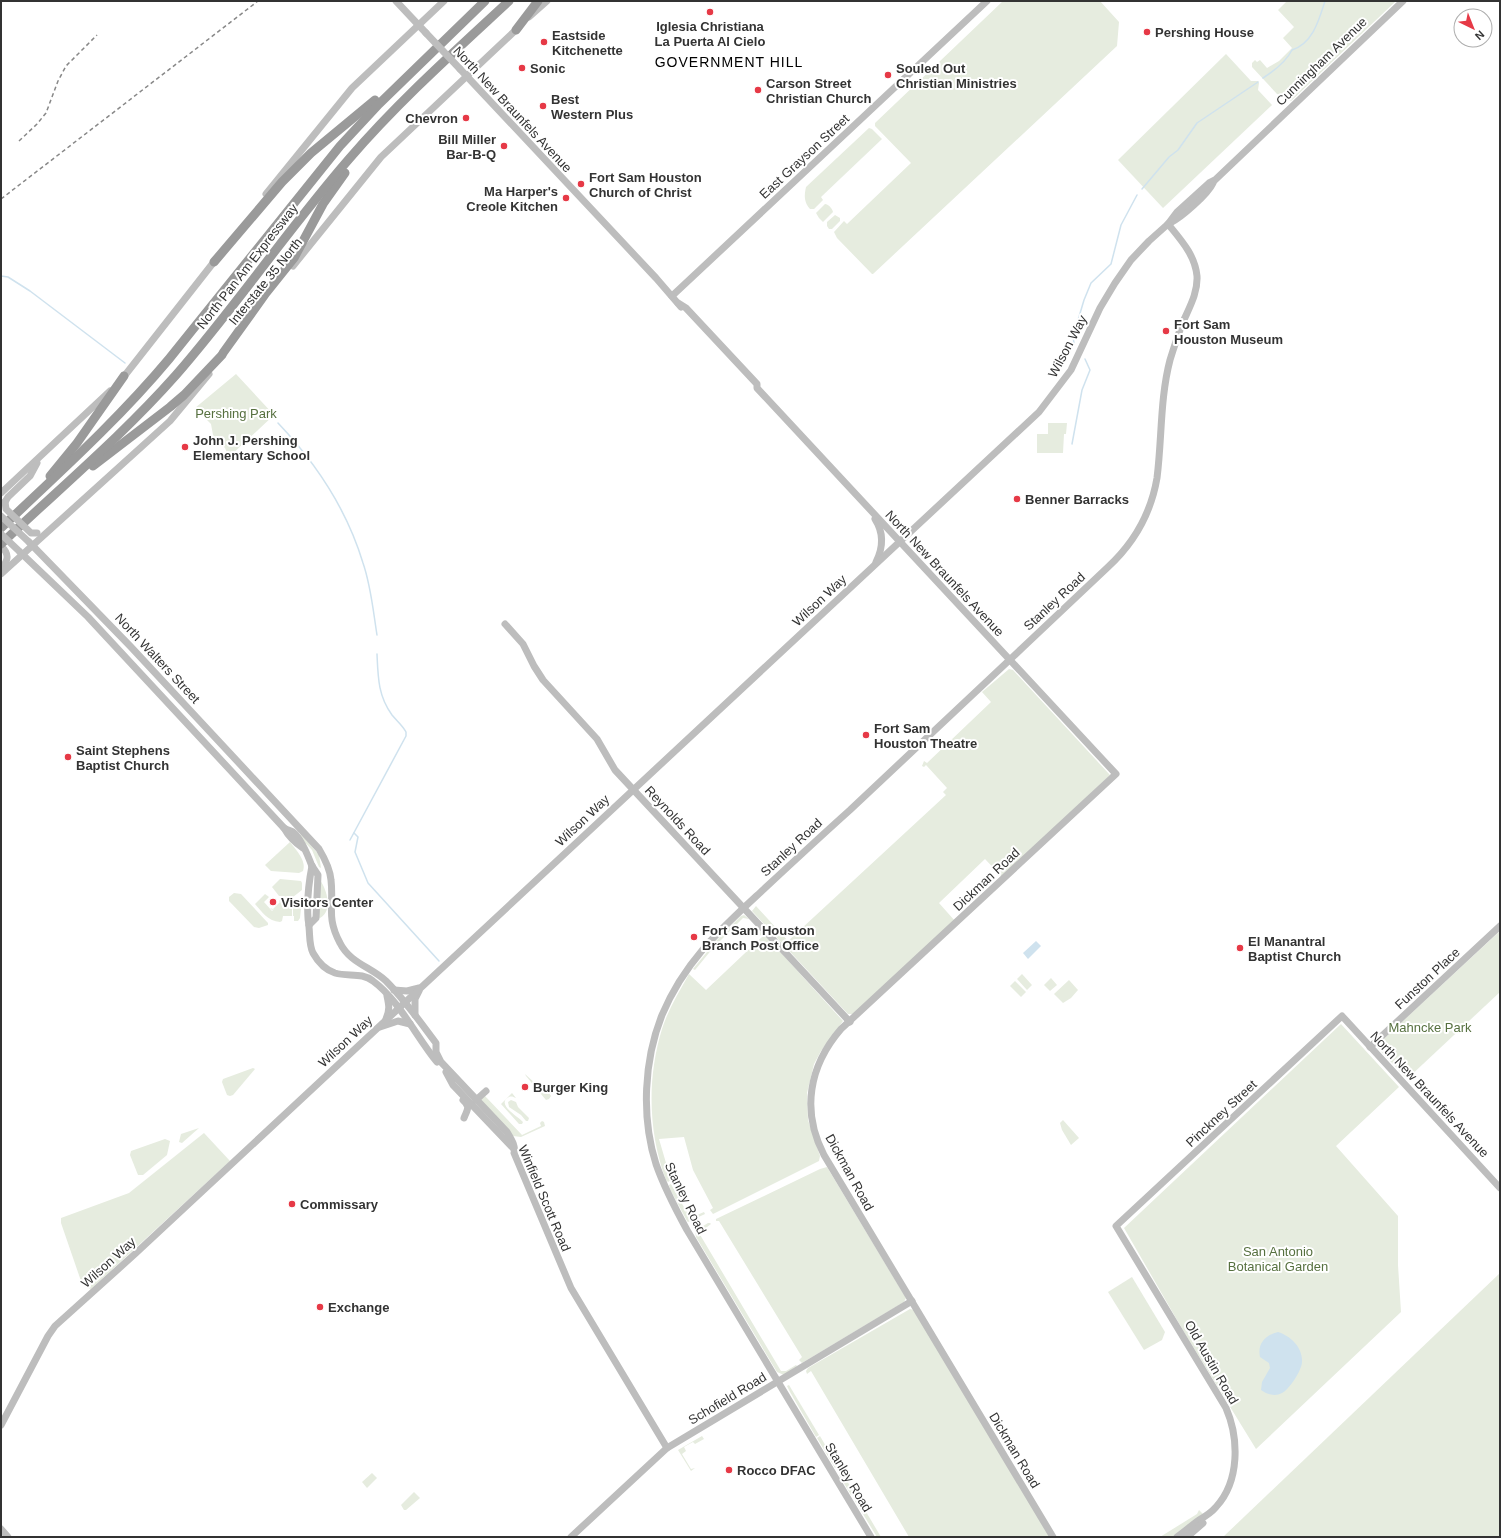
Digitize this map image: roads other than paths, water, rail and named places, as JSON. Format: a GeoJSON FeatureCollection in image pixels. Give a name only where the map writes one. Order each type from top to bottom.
{"type":"FeatureCollection","features":[{"type":"Feature","properties":{"kind":"highway","name":"North Pan Am Expressway"},"geometry":{"type":"LineString","coordinates":[[1,528],[71,463],[157,374],[340,146],[429,54],[485,1]]}},
{"type":"Feature","properties":{"kind":"highway","name":"North Pan Am Expressway"},"geometry":{"type":"LineString","coordinates":[[1,545],[140,414],[198,349],[348,160],[381,124],[428,77],[509,1]]}},
{"type":"Feature","properties":{"kind":"highway"},"geometry":{"type":"LineString","coordinates":[[516,30],[538,1]]}},
{"type":"Feature","properties":{"kind":"highway"},"geometry":{"type":"LineString","coordinates":[[214,262],[282,182],[311,153],[429,54]]}},
{"type":"Feature","properties":{"kind":"highway"},"geometry":{"type":"LineString","coordinates":[[24,522],[89,469],[170,407],[184,395],[222,354],[266,293],[294,258],[308,235],[323,204],[335,186],[362,152],[428,77]]}},
{"type":"Feature","properties":{"kind":"highway"},"geometry":{"type":"LineString","coordinates":[[17,513],[66,457],[124,376]]}},
{"type":"Feature","properties":{"kind":"street","name":"North New Braunfels Avenue"},"geometry":{"type":"LineString","coordinates":[[396,1],[678,303],[686,308],[757,384],[758,388],[864,504],[1116,774]]}},
{"type":"Feature","properties":{"kind":"street"},"geometry":{"type":"LineString","coordinates":[[1,493],[124,376],[214,262],[237,230],[352,88],[444,1]]}},
{"type":"Feature","properties":{"kind":"street","name":"Interstate 35 North"},"geometry":{"type":"LineString","coordinates":[[1,573],[31,544],[59,521],[170,421],[211,371],[222,354],[381,157],[547,1]]}},
{"type":"Feature","properties":{"kind":"street","name":"East Grayson Street"},"geometry":{"type":"LineString","coordinates":[[672,296],[987,1]]}},
{"type":"Feature","properties":{"kind":"street","name":"Cunningham Avenue"},"geometry":{"type":"LineString","coordinates":[[1257,140],[1403,1]]}},
{"type":"Feature","properties":{"kind":"street","name":"Wilson Way"},"geometry":{"type":"LineString","coordinates":[[1,1424],[48,1336],[55,1326],[136,1253],[1039,412],[1071,370],[1100,308],[1131,260],[1168,224],[1181,208],[1209,183],[1215,180],[1257,140]]}},
{"type":"Feature","properties":{"kind":"street","name":"Stanley Road"},"geometry":{"type":"LineString","coordinates":[[871,1537],[672,1203],[656,1162],[648,1124],[647,1091],[650,1061],[655,1037],[662,1015],[675,987],[697,955],[717,932],[1119,557],[1134,538],[1147,511],[1156,479],[1166,379],[1177,337],[1194,296],[1197,282],[1194,264],[1190,253],[1168,224]]}},
{"type":"Feature","properties":{"kind":"street"},"geometry":{"type":"LineString","coordinates":[[40,457],[30,476],[8,497],[5,502],[6,509],[31,532],[37,533],[59,521]]}},
{"type":"Feature","properties":{"kind":"street"},"geometry":{"type":"LineString","coordinates":[[864,504],[876,521],[881,532],[881,548],[879,556],[873,566]]}},
{"type":"Feature","properties":{"kind":"street","name":"North Walters Street"},"geometry":{"type":"LineString","coordinates":[[1,516],[31,544],[131,647],[319,849],[330,871],[332,881],[331,918],[335,933],[347,953],[356,962],[385,980],[394,990]]}},
{"type":"Feature","properties":{"kind":"street","name":"North Walters Street"},"geometry":{"type":"LineString","coordinates":[[1,534],[88,617],[284,828],[293,832],[300,840],[303,848],[308,854],[312,866]]}},
{"type":"Feature","properties":{"kind":"street"},"geometry":{"type":"LineString","coordinates":[[1,545],[6,551],[7,560],[1,573]]}},
{"type":"Feature","properties":{"kind":"street","name":"Reynolds Road"},"geometry":{"type":"LineString","coordinates":[[504,624],[523,644],[543,680],[597,739],[615,770],[850,1022]]}},
{"type":"Feature","properties":{"kind":"street","name":"Dickman Road"},"geometry":{"type":"LineString","coordinates":[[1053,1537],[824,1155],[814,1133],[811,1110],[812,1088],[814,1077],[820,1061],[828,1046],[842,1029],[1116,774]]}},
{"type":"Feature","properties":{"kind":"street","name":"Winfield Scott Road"},"geometry":{"type":"LineString","coordinates":[[312,866],[314,875],[312,918],[309,937],[312,949],[322,965],[335,973],[366,977],[373,981],[398,1008],[434,1058],[447,1073],[453,1085],[515,1151],[514,1154],[571,1288],[667,1448]]}},
{"type":"Feature","properties":{"kind":"street","name":"Funston Place"},"geometry":{"type":"LineString","coordinates":[[1370,1047],[1500,926]]}},
{"type":"Feature","properties":{"kind":"street"},"geometry":{"type":"LineString","coordinates":[[394,990],[407,991],[421,987]]}},
{"type":"Feature","properties":{"kind":"street"},"geometry":{"type":"LineString","coordinates":[[415,1015],[415,999],[421,987]]}},
{"type":"Feature","properties":{"kind":"street"},"geometry":{"type":"LineString","coordinates":[[394,990],[436,1043],[436,1052],[441,1062],[507,1132],[515,1151]]}},
{"type":"Feature","properties":{"kind":"street"},"geometry":{"type":"LineString","coordinates":[[384,1021],[389,1010],[386,994]]}},
{"type":"Feature","properties":{"kind":"street","name":"North New Braunfels Avenue"},"geometry":{"type":"LineString","coordinates":[[1342,1016],[1500,1188]]}},
{"type":"Feature","properties":{"kind":"street","name":"Pinckney Street"},"geometry":{"type":"LineString","coordinates":[[1116,1226],[1342,1016]]}},
{"type":"Feature","properties":{"kind":"street"},"geometry":{"type":"LineString","coordinates":[[376,1028],[398,1022],[410,1024]]}},
{"type":"Feature","properties":{"kind":"street"},"geometry":{"type":"LineString","coordinates":[[453,1085],[456,1092],[468,1105],[468,1111],[464,1118],[475,1113],[481,1115]]}},
{"type":"Feature","properties":{"kind":"street"},"geometry":{"type":"LineString","coordinates":[[476,1100],[486,1091]]}},
{"type":"Feature","properties":{"kind":"street","name":"Old Austin Road"},"geometry":{"type":"LineString","coordinates":[[1116,1226],[1226,1408],[1231,1419],[1235,1442],[1232,1474],[1229,1484],[1218,1505],[1205,1517],[1177,1537]]}},
{"type":"Feature","properties":{"kind":"street","name":"Schofield Road"},"geometry":{"type":"LineString","coordinates":[[572,1537],[667,1448],[912,1301]]}},
{"type":"Feature","properties":{"kind":"street","name":"Old Austin Road"},"geometry":{"type":"LineString","coordinates":[[1187,1537],[1203,1523],[1205,1517]]}},
{"type":"Feature","properties":{"kind":"street"},"geometry":{"type":"LineString","coordinates":[[1,1529],[8,1537]]}},
{"type":"Feature","properties":{"kind":"water"},"geometry":{"type":"Polygon","coordinates":[[[1036,941],[1041,946],[1028,959],[1023,953],[1036,941]]]}},
{"type":"Feature","properties":{"kind":"water"},"geometry":{"type":"Polygon","coordinates":[[[1278,1332],[1287,1336],[1295,1343],[1302,1357],[1302,1362],[1298,1375],[1288,1388],[1282,1393],[1274,1395],[1265,1393],[1261,1390],[1262,1382],[1270,1368],[1269,1363],[1260,1357],[1259,1352],[1263,1340],[1278,1332]]]}},
{"type":"Feature","properties":{"kind":"waterway"},"geometry":{"type":"LineString","coordinates":[[1263,78],[1279,66],[1292,50],[1299,47],[1310,36],[1314,30],[1325,1]]}},
{"type":"Feature","properties":{"kind":"waterway"},"geometry":{"type":"LineString","coordinates":[[1142,189],[1169,157],[1178,150],[1197,123],[1258,82]]}},
{"type":"Feature","properties":{"kind":"waterway"},"geometry":{"type":"LineString","coordinates":[[1074,343],[1073,337],[1084,300],[1091,283],[1111,264],[1121,225],[1137,195]]}},
{"type":"Feature","properties":{"kind":"waterway"},"geometry":{"type":"LineString","coordinates":[[1,276],[8,277],[30,291],[125,363]]}},
{"type":"Feature","properties":{"kind":"waterway"},"geometry":{"type":"LineString","coordinates":[[1072,444],[1082,390],[1090,370],[1085,359]]}},
{"type":"Feature","properties":{"kind":"waterway"},"geometry":{"type":"LineString","coordinates":[[278,423],[305,454],[329,488],[348,524],[366,572],[372,598],[377,635]]}},
{"type":"Feature","properties":{"kind":"waterway"},"geometry":{"type":"LineString","coordinates":[[350,840],[406,736],[405,730],[387,708],[381,693],[378,678],[377,654]]}},
{"type":"Feature","properties":{"kind":"waterway"},"geometry":{"type":"LineString","coordinates":[[354,833],[358,837],[355,852],[368,883],[439,961]]}},
{"type":"Feature","properties":{"kind":"railway"},"geometry":{"type":"LineString","coordinates":[[1,199],[258,1]]}},
{"type":"Feature","properties":{"kind":"railway"},"geometry":{"type":"LineString","coordinates":[[19,141],[46,113],[58,81],[66,66],[97,35]]}},
{"type":"Feature","properties":{"kind":"place","name":"Iglesia Christiana La Puerta Al Cielo"},"geometry":{"type":"Point","coordinates":[710,12]}},
{"type":"Feature","properties":{"kind":"place","name":"Pershing House"},"geometry":{"type":"Point","coordinates":[1147,32]}},
{"type":"Feature","properties":{"kind":"place","name":"Eastside Kitchenette"},"geometry":{"type":"Point","coordinates":[544,42]}},
{"type":"Feature","properties":{"kind":"place","name":"Sonic"},"geometry":{"type":"Point","coordinates":[522,68]}},
{"type":"Feature","properties":{"kind":"place","name":"Souled Out Christian Ministries"},"geometry":{"type":"Point","coordinates":[888,75]}},
{"type":"Feature","properties":{"kind":"place","name":"Carson Street Christian Church"},"geometry":{"type":"Point","coordinates":[758,90]}},
{"type":"Feature","properties":{"kind":"place","name":"Best Western Plus"},"geometry":{"type":"Point","coordinates":[543,106]}},
{"type":"Feature","properties":{"kind":"place","name":"Chevron"},"geometry":{"type":"Point","coordinates":[466,118]}},
{"type":"Feature","properties":{"kind":"place","name":"Bill Miller Bar-B-Q"},"geometry":{"type":"Point","coordinates":[504,146]}},
{"type":"Feature","properties":{"kind":"place","name":"Fort Sam Houston Church of Christ"},"geometry":{"type":"Point","coordinates":[581,184]}},
{"type":"Feature","properties":{"kind":"place","name":"Ma Harper's Creole Kitchen"},"geometry":{"type":"Point","coordinates":[566,198]}},
{"type":"Feature","properties":{"kind":"place","name":"Fort Sam Houston Museum"},"geometry":{"type":"Point","coordinates":[1166,331]}},
{"type":"Feature","properties":{"kind":"place","name":"John J. Pershing Elementary School"},"geometry":{"type":"Point","coordinates":[185,447]}},
{"type":"Feature","properties":{"kind":"place","name":"Benner Barracks"},"geometry":{"type":"Point","coordinates":[1017,499]}},
{"type":"Feature","properties":{"kind":"place","name":"Fort Sam Houston Theatre"},"geometry":{"type":"Point","coordinates":[866,735]}},
{"type":"Feature","properties":{"kind":"place","name":"Saint Stephens Baptist Church"},"geometry":{"type":"Point","coordinates":[68,757]}},
{"type":"Feature","properties":{"kind":"place","name":"Visitors Center"},"geometry":{"type":"Point","coordinates":[273,902]}},
{"type":"Feature","properties":{"kind":"place","name":"Fort Sam Houston Branch Post Office"},"geometry":{"type":"Point","coordinates":[694,937]}},
{"type":"Feature","properties":{"kind":"place","name":"El Manantral Baptist Church"},"geometry":{"type":"Point","coordinates":[1240,948]}},
{"type":"Feature","properties":{"kind":"place","name":"Burger King"},"geometry":{"type":"Point","coordinates":[525,1087]}},
{"type":"Feature","properties":{"kind":"place","name":"Commissary"},"geometry":{"type":"Point","coordinates":[292,1204]}},
{"type":"Feature","properties":{"kind":"place","name":"Exchange"},"geometry":{"type":"Point","coordinates":[320,1307]}},
{"type":"Feature","properties":{"kind":"place","name":"Rocco DFAC"},"geometry":{"type":"Point","coordinates":[729,1470]}},
{"type":"Feature","properties":{"kind":"district","name":"GOVERNMENT HILL"},"geometry":{"type":"Point","coordinates":[729,62]}},
{"type":"Feature","properties":{"kind":"park label","name":"Pershing Park"},"geometry":{"type":"Point","coordinates":[236,413]}},
{"type":"Feature","properties":{"kind":"park label","name":"Mahncke Park"},"geometry":{"type":"Point","coordinates":[1430,1027]}},
{"type":"Feature","properties":{"kind":"park label","name":"San Antonio Botanical Garden"},"geometry":{"type":"Point","coordinates":[1278,1258]}}]}
